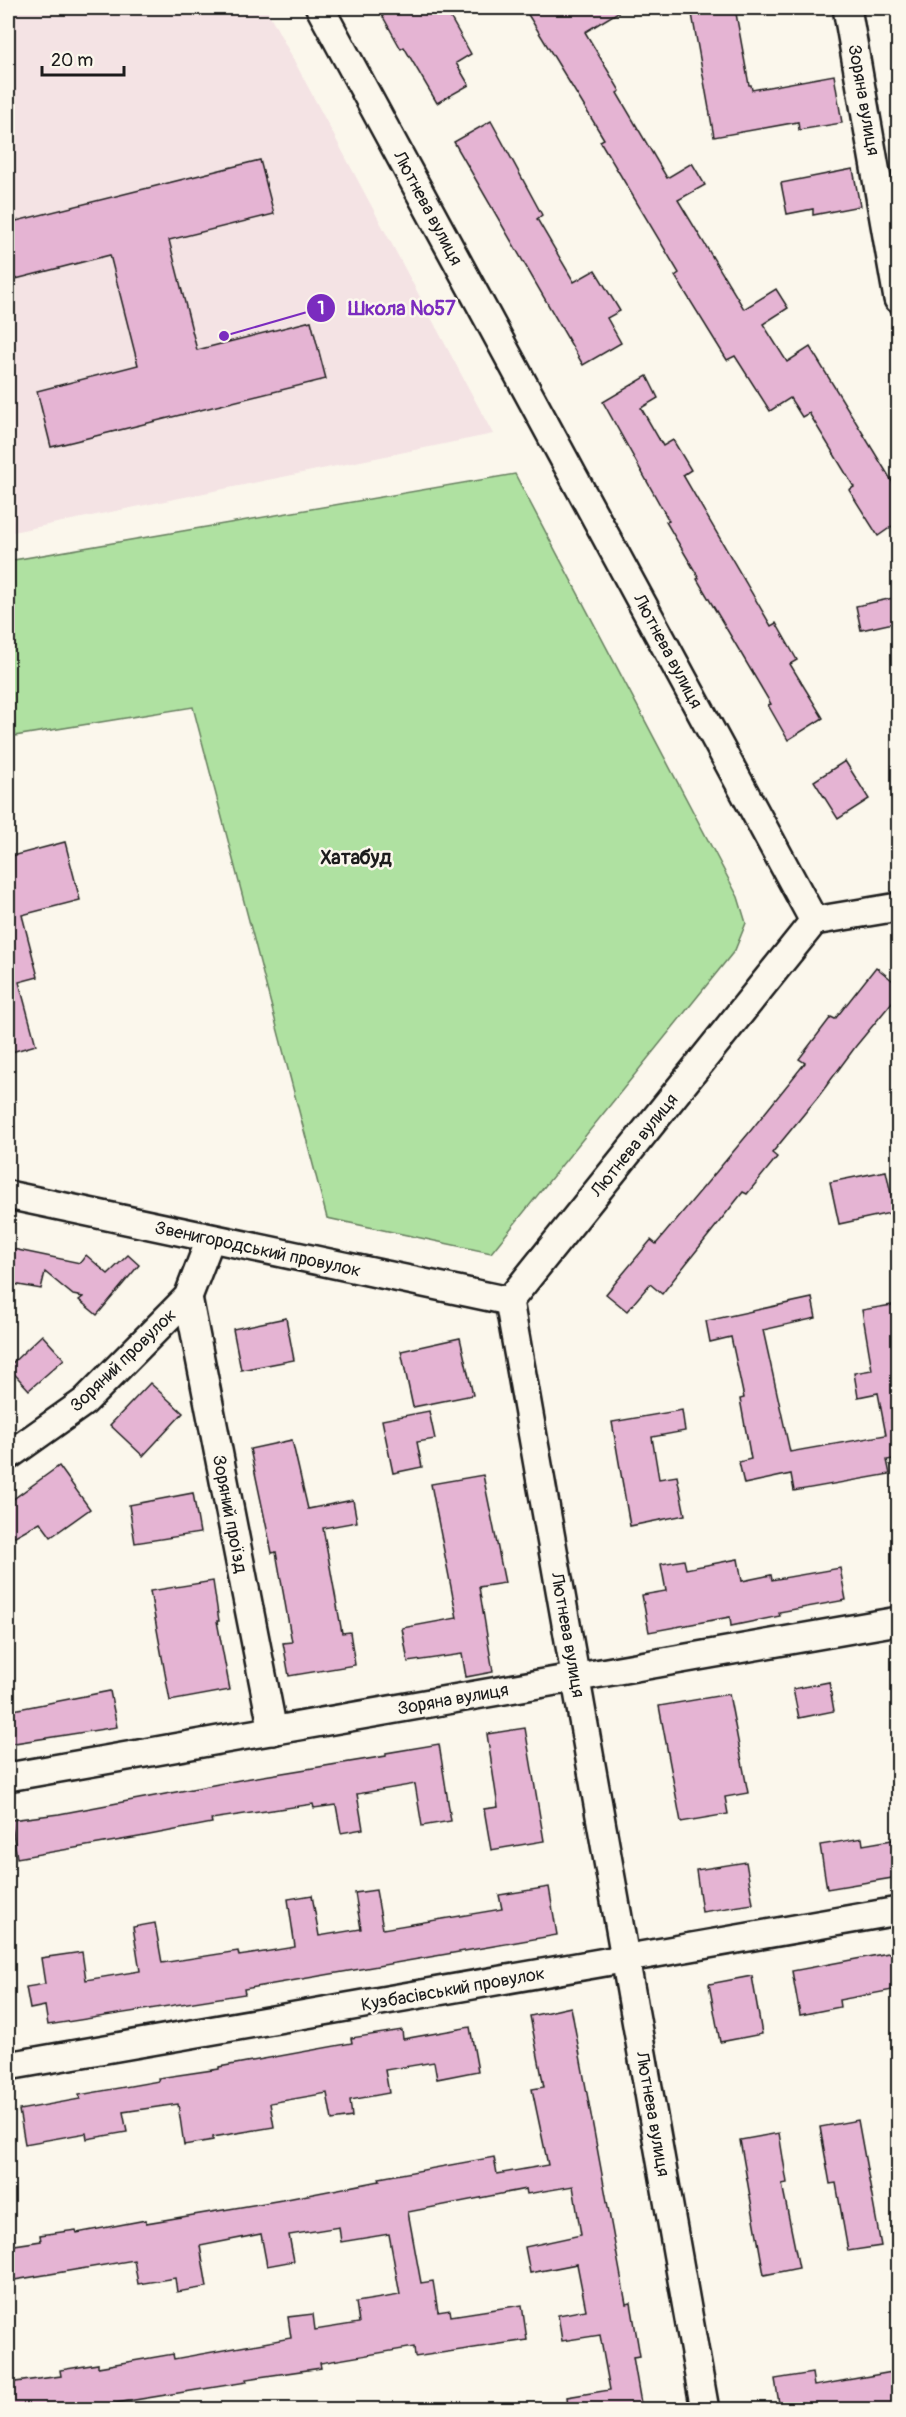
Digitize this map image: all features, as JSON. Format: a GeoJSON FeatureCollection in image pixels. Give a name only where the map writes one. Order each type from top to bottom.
{"type":"FeatureCollection","features":[{"type":"Feature","properties":{"kind":"street","name":"Лютнева вулиця"},"geometry":{"type":"LineString","coordinates":[[320,8],[814,921],[508,1301],[705,2409]]}},
{"type":"Feature","properties":{"kind":"street","name":"Зоряна вулиця"},"geometry":{"type":"LineString","coordinates":[[847,8],[898,299]]}},
{"type":"Feature","properties":{"kind":"street"},"geometry":{"type":"LineString","coordinates":[[814,921],[898,907]]}},
{"type":"Feature","properties":{"kind":"street","name":"Звенигородський провулок"},"geometry":{"type":"LineString","coordinates":[[8,1195],[210,1240],[508,1301]]}},
{"type":"Feature","properties":{"kind":"street","name":"Зоряний провулок"},"geometry":{"type":"LineString","coordinates":[[8,1456],[84,1402],[188,1297],[210,1240]]}},
{"type":"Feature","properties":{"kind":"street","name":"Зоряний проїзд"},"geometry":{"type":"LineString","coordinates":[[188,1297],[273,1731]]}},
{"type":"Feature","properties":{"kind":"street","name":"Зоряна вулиця"},"geometry":{"type":"LineString","coordinates":[[8,1777],[898,1622]]}},
{"type":"Feature","properties":{"kind":"street","name":"Кузбасівський провулок"},"geometry":{"type":"LineString","coordinates":[[8,2066],[898,1911]]}},
{"type":"Feature","properties":{"kind":"shaded area"},"geometry":{"type":"Polygon","coordinates":[[[8,8],[266,8],[493,434],[8,533],[8,8]]]}},
{"type":"Feature","properties":{"kind":"green space"},"geometry":{"type":"Polygon","coordinates":[[[515,474],[738,897],[746,923],[735,950],[491,1253],[327,1218],[193,707],[8,737],[8,561],[515,474]]]}},
{"type":"Feature","properties":{"kind":"building"},"geometry":{"type":"Polygon","coordinates":[[[378,8],[445,8],[471,54],[456,63],[469,85],[437,103],[404,47],[401,49],[378,8]]]}},
{"type":"Feature","properties":{"kind":"building"},"geometry":{"type":"Polygon","coordinates":[[[524,8],[625,8],[585,32],[620,91],[617,93],[667,178],[692,163],[705,185],[678,200],[744,309],[776,289],[788,308],[763,324],[787,362],[810,347],[898,491],[898,522],[878,536],[849,490],[854,487],[809,413],[802,417],[790,398],[770,411],[735,356],[727,360],[675,276],[679,273],[600,141],[604,139],[524,8]]]}},
{"type":"Feature","properties":{"kind":"building"},"geometry":{"type":"Polygon","coordinates":[[[735,8],[749,85],[752,90],[834,75],[842,123],[799,130],[798,122],[714,137],[692,14],[735,8]]]}},
{"type":"Feature","properties":{"kind":"building"},"geometry":{"type":"Polygon","coordinates":[[[491,121],[542,215],[537,219],[574,282],[595,270],[620,311],[607,318],[621,343],[583,365],[454,142],[491,121]]]}},
{"type":"Feature","properties":{"kind":"building"},"geometry":{"type":"Polygon","coordinates":[[[260,160],[274,214],[169,240],[197,350],[311,321],[326,379],[51,447],[37,391],[138,365],[110,255],[8,281],[8,223],[260,160]]]}},
{"type":"Feature","properties":{"kind":"building"},"geometry":{"type":"Polygon","coordinates":[[[853,169],[860,206],[813,215],[813,209],[787,214],[781,183],[853,169]]]}},
{"type":"Feature","properties":{"kind":"building"},"geometry":{"type":"Polygon","coordinates":[[[647,376],[658,398],[641,408],[663,446],[673,440],[691,470],[683,475],[771,626],[776,623],[797,660],[790,664],[823,718],[788,740],[768,705],[771,704],[697,579],[699,578],[666,522],[669,521],[603,402],[647,376]]]}},
{"type":"Feature","properties":{"kind":"building"},"geometry":{"type":"Polygon","coordinates":[[[898,597],[898,622],[861,630],[856,606],[898,597]]]}},
{"type":"Feature","properties":{"kind":"building"},"geometry":{"type":"Polygon","coordinates":[[[845,761],[869,799],[838,819],[814,781],[845,761]]]}},
{"type":"Feature","properties":{"kind":"building"},"geometry":{"type":"Polygon","coordinates":[[[65,842],[80,900],[22,915],[38,977],[19,982],[36,1045],[8,1053],[8,857],[65,842]]]}},
{"type":"Feature","properties":{"kind":"building"},"geometry":{"type":"Polygon","coordinates":[[[876,967],[898,985],[898,995],[772,1153],[777,1157],[747,1194],[743,1192],[662,1294],[650,1284],[627,1311],[606,1294],[651,1240],[656,1244],[748,1134],[805,1063],[799,1059],[831,1017],[835,1019],[876,967]]]}},
{"type":"Feature","properties":{"kind":"building"},"geometry":{"type":"Polygon","coordinates":[[[886,1171],[895,1212],[839,1224],[830,1182],[886,1171]]]}},
{"type":"Feature","properties":{"kind":"building"},"geometry":{"type":"Polygon","coordinates":[[[8,1248],[80,1263],[86,1255],[108,1274],[128,1255],[139,1265],[97,1315],[79,1300],[83,1297],[73,1295],[45,1272],[41,1289],[8,1283],[8,1248]]]}},
{"type":"Feature","properties":{"kind":"building"},"geometry":{"type":"Polygon","coordinates":[[[812,1298],[816,1318],[763,1330],[790,1452],[886,1435],[878,1393],[858,1397],[854,1373],[872,1370],[862,1310],[898,1304],[898,1458],[887,1460],[890,1474],[794,1491],[791,1474],[744,1484],[739,1462],[751,1459],[740,1399],[744,1398],[731,1337],[710,1342],[706,1321],[812,1298]]]}},
{"type":"Feature","properties":{"kind":"building"},"geometry":{"type":"Polygon","coordinates":[[[286,1318],[294,1360],[241,1370],[233,1329],[286,1318]]]}},
{"type":"Feature","properties":{"kind":"building"},"geometry":{"type":"Polygon","coordinates":[[[42,1335],[64,1359],[29,1390],[8,1367],[42,1335]]]}},
{"type":"Feature","properties":{"kind":"building"},"geometry":{"type":"Polygon","coordinates":[[[460,1338],[473,1395],[413,1407],[401,1351],[460,1338]]]}},
{"type":"Feature","properties":{"kind":"building"},"geometry":{"type":"Polygon","coordinates":[[[150,1383],[183,1413],[143,1456],[110,1425],[150,1383]]]}},
{"type":"Feature","properties":{"kind":"building"},"geometry":{"type":"Polygon","coordinates":[[[682,1410],[685,1431],[652,1437],[659,1479],[677,1476],[685,1515],[630,1526],[612,1422],[682,1410]]]}},
{"type":"Feature","properties":{"kind":"building"},"geometry":{"type":"Polygon","coordinates":[[[429,1411],[435,1439],[417,1442],[422,1467],[393,1473],[382,1420],[429,1411]]]}},
{"type":"Feature","properties":{"kind":"building"},"geometry":{"type":"Polygon","coordinates":[[[292,1440],[308,1509],[353,1500],[357,1522],[323,1528],[342,1633],[350,1632],[355,1665],[289,1676],[283,1643],[292,1642],[276,1552],[272,1553],[250,1449],[292,1440]]]}},
{"type":"Feature","properties":{"kind":"building"},"geometry":{"type":"Polygon","coordinates":[[[59,1466],[90,1509],[51,1537],[40,1522],[8,1540],[8,1503],[59,1466]]]}},
{"type":"Feature","properties":{"kind":"building"},"geometry":{"type":"Polygon","coordinates":[[[483,1475],[505,1583],[479,1587],[493,1672],[466,1677],[462,1654],[408,1662],[402,1628],[457,1618],[431,1484],[483,1475]]]}},
{"type":"Feature","properties":{"kind":"building"},"geometry":{"type":"Polygon","coordinates":[[[193,1493],[200,1533],[135,1543],[129,1505],[193,1493]]]}},
{"type":"Feature","properties":{"kind":"building"},"geometry":{"type":"Polygon","coordinates":[[[738,1559],[742,1581],[771,1575],[772,1580],[840,1568],[846,1600],[779,1612],[780,1616],[731,1626],[730,1617],[649,1632],[642,1595],[666,1591],[661,1564],[684,1560],[686,1569],[738,1559]]]}},
{"type":"Feature","properties":{"kind":"building"},"geometry":{"type":"Polygon","coordinates":[[[213,1581],[219,1621],[217,1621],[230,1690],[170,1701],[150,1591],[213,1581]]]}},
{"type":"Feature","properties":{"kind":"building"},"geometry":{"type":"Polygon","coordinates":[[[829,1682],[834,1711],[799,1718],[793,1689],[829,1682]]]}},
{"type":"Feature","properties":{"kind":"building"},"geometry":{"type":"Polygon","coordinates":[[[110,1691],[117,1727],[8,1744],[8,1711],[110,1691]]]}},
{"type":"Feature","properties":{"kind":"building"},"geometry":{"type":"Polygon","coordinates":[[[729,1694],[748,1793],[725,1797],[728,1814],[681,1822],[659,1706],[729,1694]]]}},
{"type":"Feature","properties":{"kind":"building"},"geometry":{"type":"Polygon","coordinates":[[[525,1728],[544,1841],[491,1850],[484,1809],[498,1807],[487,1734],[525,1728]]]}},
{"type":"Feature","properties":{"kind":"building"},"geometry":{"type":"Polygon","coordinates":[[[439,1744],[451,1821],[422,1826],[415,1784],[357,1794],[363,1829],[341,1833],[336,1805],[314,1808],[313,1804],[211,1819],[212,1823],[17,1858],[11,1820],[59,1814],[245,1779],[386,1756],[386,1753],[439,1744]]]}},
{"type":"Feature","properties":{"kind":"building"},"geometry":{"type":"Polygon","coordinates":[[[862,1838],[863,1845],[898,1839],[898,1877],[827,1889],[820,1845],[862,1838]]]}},
{"type":"Feature","properties":{"kind":"building"},"geometry":{"type":"Polygon","coordinates":[[[746,1862],[753,1904],[702,1912],[696,1870],[746,1862]]]}},
{"type":"Feature","properties":{"kind":"building"},"geometry":{"type":"Polygon","coordinates":[[[549,1887],[557,1935],[244,1989],[245,1994],[48,2025],[45,2006],[30,2009],[26,1987],[45,1984],[41,1958],[82,1952],[86,1980],[140,1971],[133,1927],[155,1923],[162,1963],[238,1951],[239,1956],[295,1947],[288,1899],[312,1895],[319,1936],[361,1929],[355,1893],[376,1890],[383,1929],[502,1909],[499,1895],[549,1887]]]}},
{"type":"Feature","properties":{"kind":"building"},"geometry":{"type":"Polygon","coordinates":[[[894,1952],[898,1989],[839,2000],[840,2007],[800,2015],[792,1971],[894,1952]]]}},
{"type":"Feature","properties":{"kind":"building"},"geometry":{"type":"Polygon","coordinates":[[[752,1976],[762,2034],[720,2042],[709,1984],[752,1976]]]}},
{"type":"Feature","properties":{"kind":"building"},"geometry":{"type":"Polygon","coordinates":[[[571,2007],[626,2304],[631,2303],[640,2356],[633,2357],[642,2409],[568,2409],[567,2397],[610,2390],[600,2335],[562,2341],[558,2315],[586,2310],[577,2264],[530,2273],[525,2247],[581,2235],[573,2186],[527,2194],[526,2189],[408,2212],[421,2283],[433,2281],[438,2312],[450,2310],[451,2316],[522,2305],[527,2340],[415,2357],[414,2347],[320,2363],[321,2368],[246,2379],[247,2382],[104,2405],[104,2408],[8,2409],[8,2383],[61,2376],[60,2370],[98,2364],[98,2367],[173,2354],[174,2359],[291,2338],[288,2317],[313,2314],[315,2330],[359,2323],[356,2302],[400,2295],[389,2234],[341,2242],[339,2227],[289,2235],[294,2261],[267,2266],[261,2234],[200,2246],[207,2287],[177,2292],[175,2278],[138,2284],[134,2260],[8,2281],[8,2246],[41,2241],[40,2235],[76,2230],[77,2233],[146,2220],[146,2223],[282,2200],[380,2181],[379,2178],[494,2157],[497,2174],[548,2165],[532,2089],[544,2087],[530,2016],[571,2007]]]}},
{"type":"Feature","properties":{"kind":"building"},"geometry":{"type":"Polygon","coordinates":[[[470,2027],[478,2071],[437,2079],[434,2062],[385,2070],[389,2093],[350,2100],[352,2117],[332,2120],[327,2093],[270,2103],[274,2127],[213,2137],[213,2140],[184,2145],[178,2104],[123,2112],[127,2132],[87,2139],[86,2133],[25,2144],[19,2110],[80,2099],[79,2095],[159,2081],[158,2078],[219,2069],[219,2067],[352,2043],[351,2038],[402,2030],[403,2039],[470,2027]]]}},
{"type":"Feature","properties":{"kind":"building"},"geometry":{"type":"Polygon","coordinates":[[[858,2120],[881,2246],[848,2251],[836,2183],[830,2184],[820,2127],[858,2120]]]}},
{"type":"Feature","properties":{"kind":"building"},"geometry":{"type":"Polygon","coordinates":[[[779,2133],[787,2183],[782,2184],[799,2268],[764,2275],[740,2140],[779,2133]]]}},
{"type":"Feature","properties":{"kind":"building"},"geometry":{"type":"Polygon","coordinates":[[[898,2371],[898,2406],[880,2409],[780,2409],[775,2379],[812,2373],[814,2386],[898,2371]]]}},
{"type":"Feature","properties":{"kind":"place","name":"Школа №57"},"geometry":{"type":"Point","coordinates":[224,336]}},
{"type":"Feature","properties":{"kind":"district","name":"Хатабуд"},"geometry":{"type":"Point","coordinates":[356,857]}}]}
